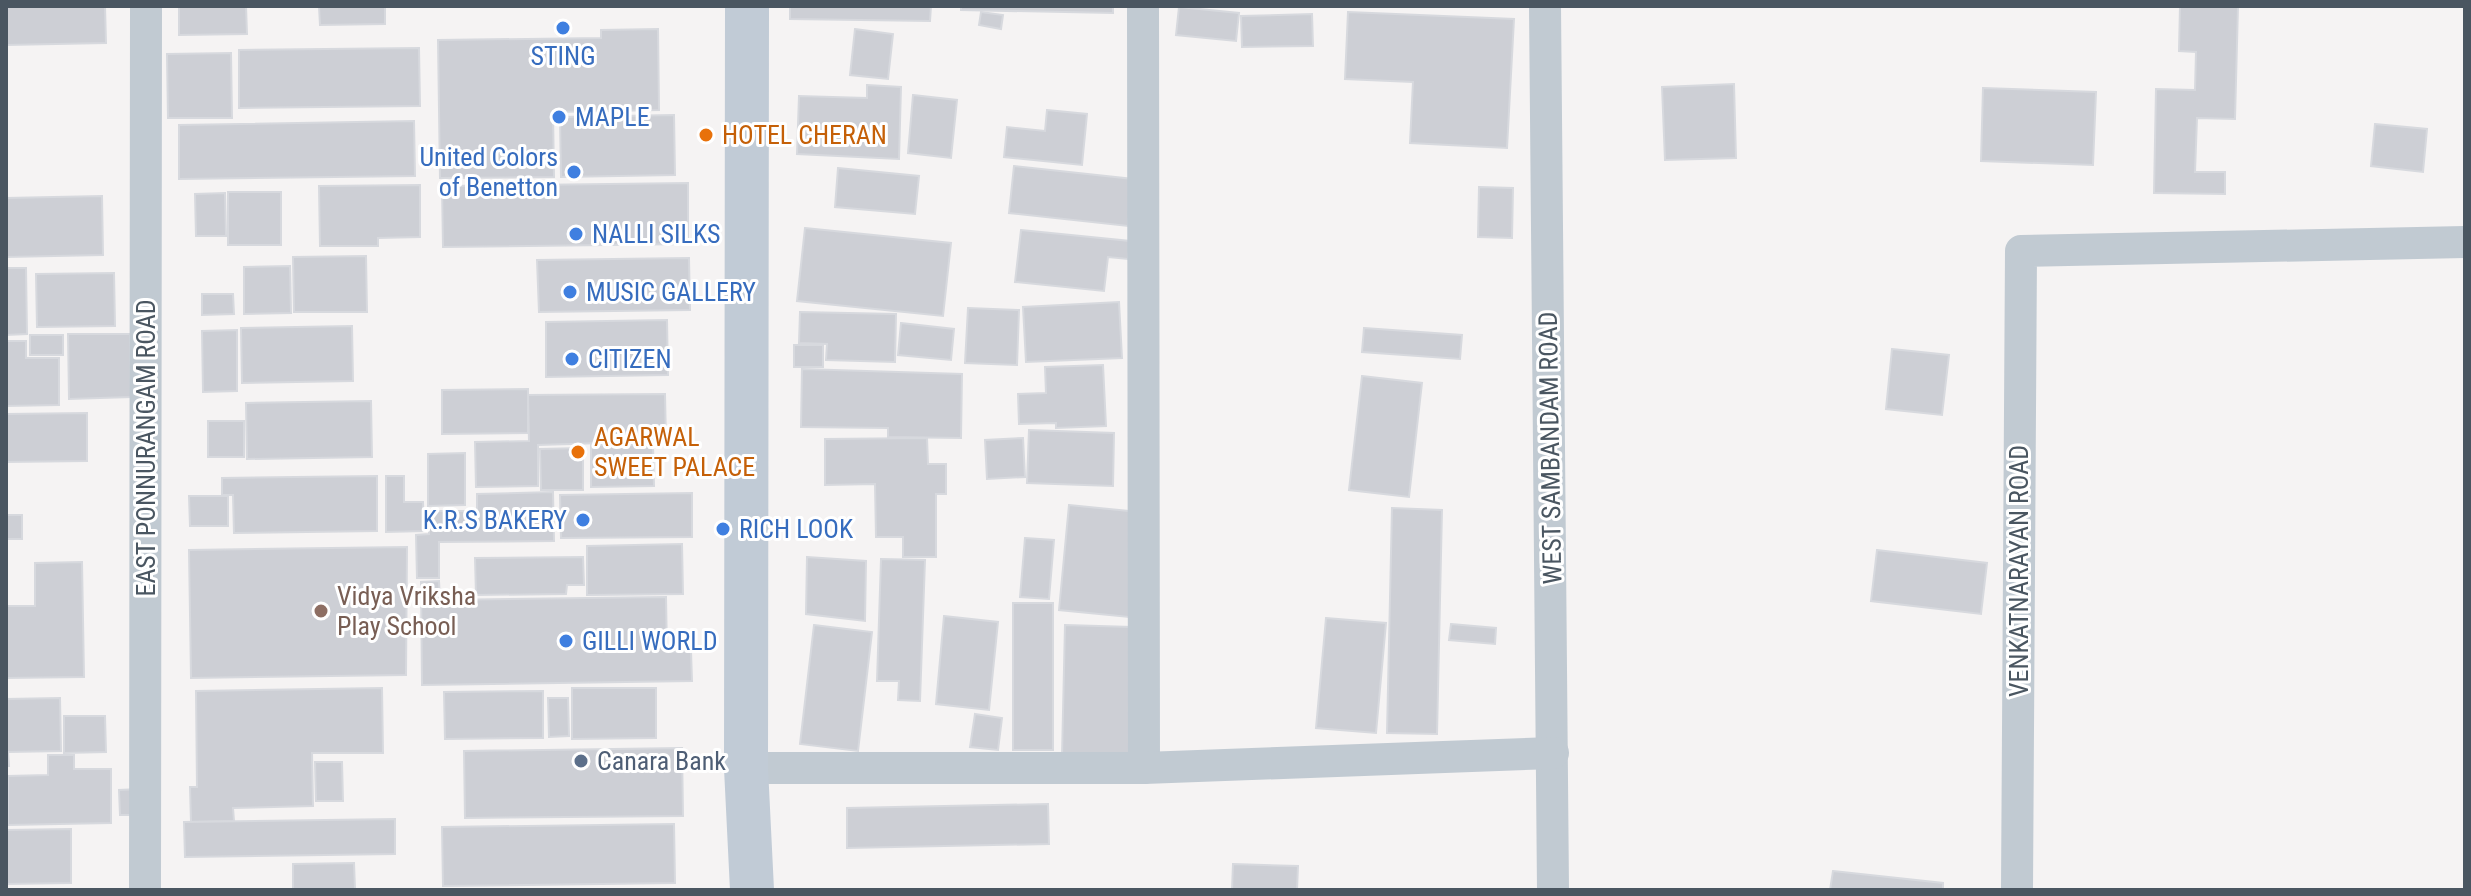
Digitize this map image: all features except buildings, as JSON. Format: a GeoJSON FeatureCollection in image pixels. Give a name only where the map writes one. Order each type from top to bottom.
{"type":"FeatureCollection","features":[{"type":"Feature","properties":{"kind":"main road"},"geometry":{"type":"LineString","coordinates":[[747,6],[746,768],[752,890]]}},
{"type":"Feature","properties":{"kind":"street","name":"EAST PONNURANGAM ROAD"},"geometry":{"type":"LineString","coordinates":[[145,890],[146,6]]}},
{"type":"Feature","properties":{"kind":"street"},"geometry":{"type":"LineString","coordinates":[[1143,6],[1144,768]]}},
{"type":"Feature","properties":{"kind":"street","name":"WEST SAMBANDAM ROAD"},"geometry":{"type":"LineString","coordinates":[[1545,6],[1553,890]]}},
{"type":"Feature","properties":{"kind":"street","name":"VENKATNARAYAN ROAD"},"geometry":{"type":"LineString","coordinates":[[2017,890],[2021,251],[2465,242]]}},
{"type":"Feature","properties":{"kind":"street"},"geometry":{"type":"LineString","coordinates":[[746,768],[1144,768],[1553,753]]}},
{"type":"Feature","properties":{"kind":"place","name":"STING"},"geometry":{"type":"Point","coordinates":[563,28]}},
{"type":"Feature","properties":{"kind":"place","name":"MAPLE"},"geometry":{"type":"Point","coordinates":[559,117]}},
{"type":"Feature","properties":{"kind":"place","name":"HOTEL CHERAN"},"geometry":{"type":"Point","coordinates":[706,135]}},
{"type":"Feature","properties":{"kind":"place","name":"United Colors of Benetton"},"geometry":{"type":"Point","coordinates":[574,172]}},
{"type":"Feature","properties":{"kind":"place","name":"NALLI SILKS"},"geometry":{"type":"Point","coordinates":[576,234]}},
{"type":"Feature","properties":{"kind":"place","name":"MUSIC GALLERY"},"geometry":{"type":"Point","coordinates":[570,292]}},
{"type":"Feature","properties":{"kind":"place","name":"CITIZEN"},"geometry":{"type":"Point","coordinates":[572,359]}},
{"type":"Feature","properties":{"kind":"place","name":"AGARWAL SWEET PALACE"},"geometry":{"type":"Point","coordinates":[578,452]}},
{"type":"Feature","properties":{"kind":"place","name":"K.R.S BAKERY"},"geometry":{"type":"Point","coordinates":[583,520]}},
{"type":"Feature","properties":{"kind":"place","name":"RICH LOOK"},"geometry":{"type":"Point","coordinates":[723,529]}},
{"type":"Feature","properties":{"kind":"place","name":"Vidya Vriksha Play School"},"geometry":{"type":"Point","coordinates":[321,611]}},
{"type":"Feature","properties":{"kind":"place","name":"GILLI WORLD"},"geometry":{"type":"Point","coordinates":[566,641]}},
{"type":"Feature","properties":{"kind":"place","name":"Canara Bank"},"geometry":{"type":"Point","coordinates":[581,761]}}]}
